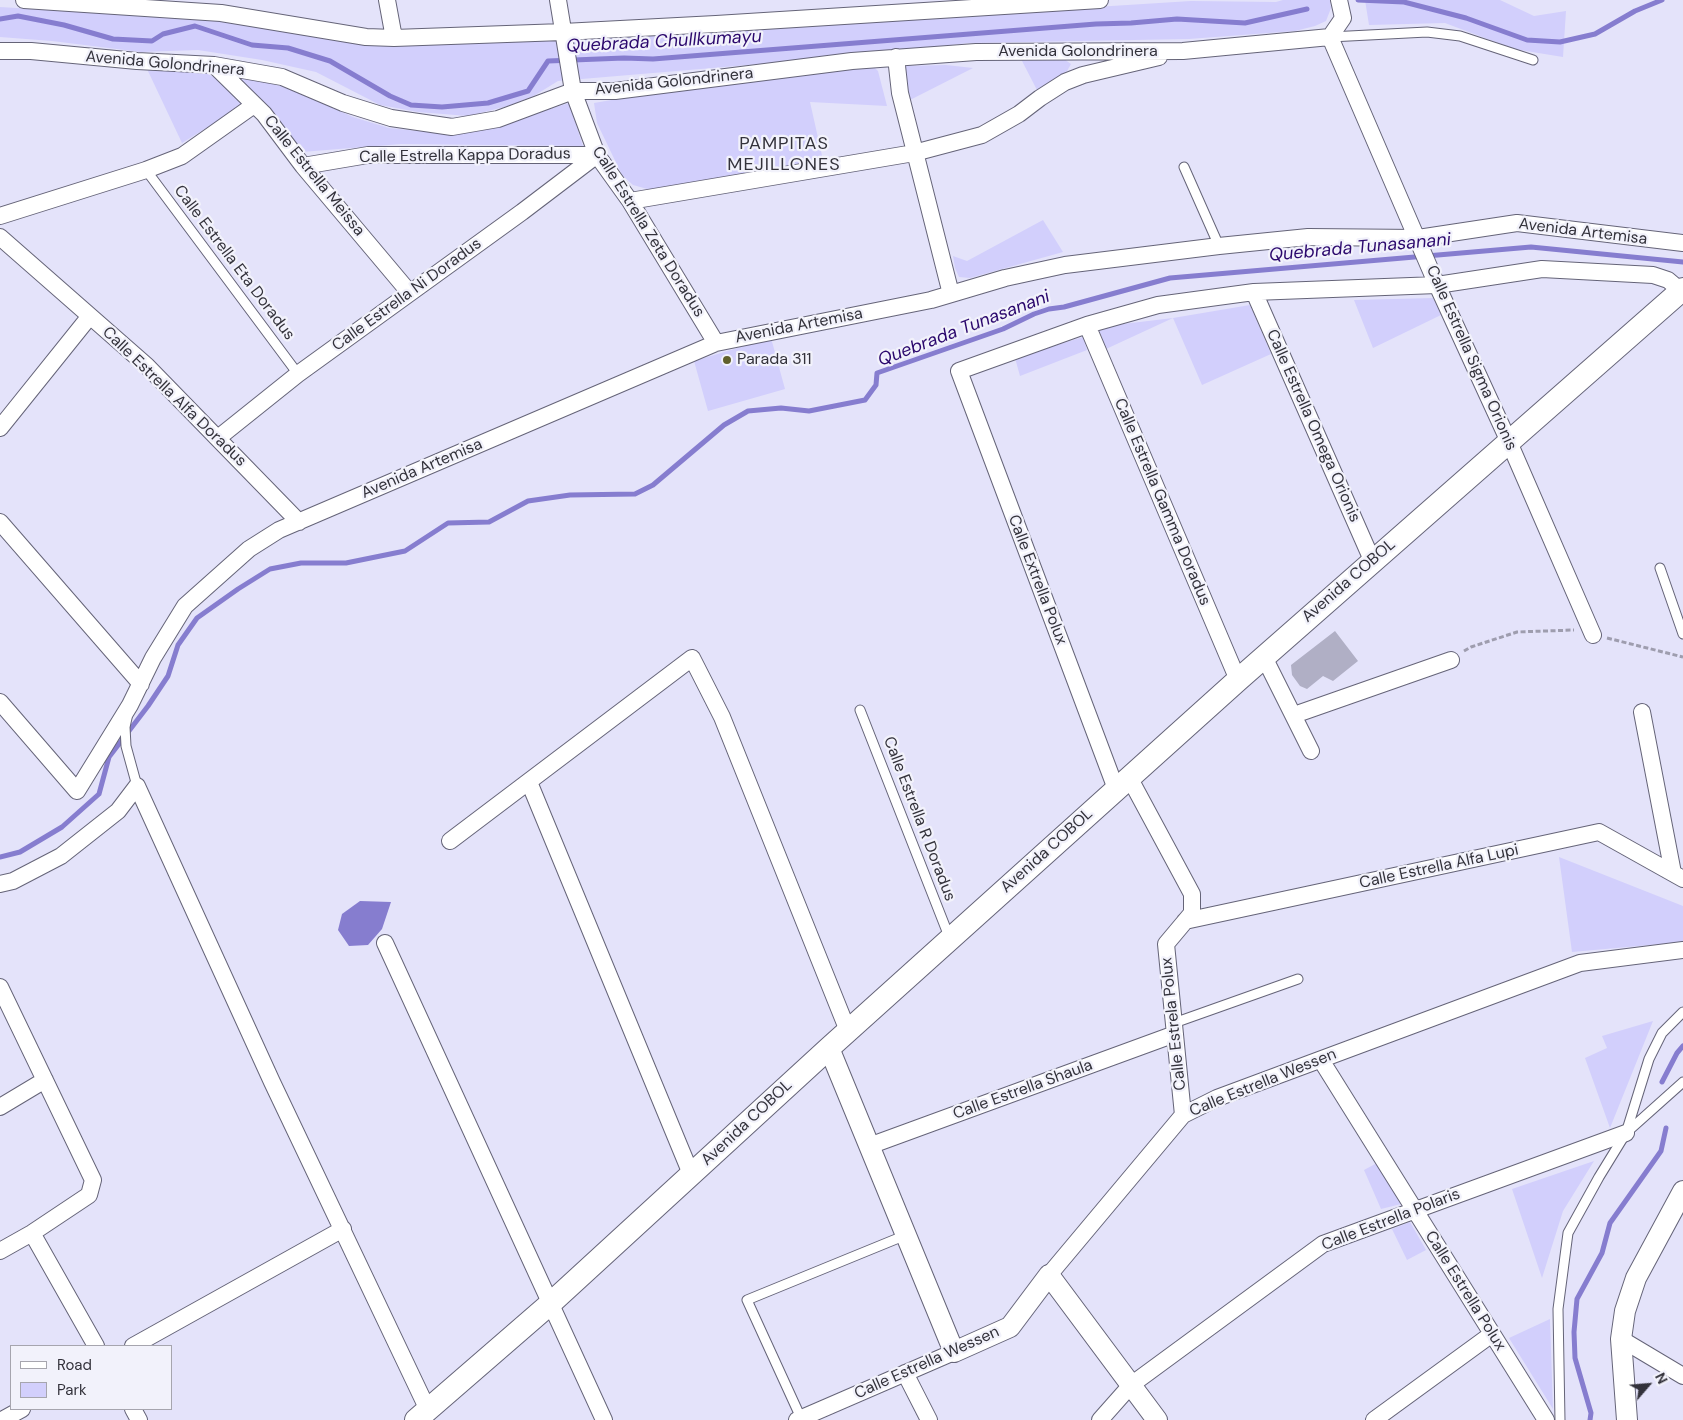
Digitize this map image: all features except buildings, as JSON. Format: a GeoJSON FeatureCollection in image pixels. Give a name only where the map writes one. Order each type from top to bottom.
{"type":"FeatureCollection","features":[{"type":"Feature","properties":{"kind":"main road","name":"Avenida COBOL"},"geometry":{"type":"LineString","coordinates":[[422,1415],[551,1303],[829,1048],[1264,656],[1682,290]]}},
{"type":"Feature","properties":{"kind":"street"},"geometry":{"type":"LineString","coordinates":[[24,0],[219,7],[366,37],[394,38],[563,32],[953,5],[1100,0]]}},
{"type":"Feature","properties":{"kind":"street"},"geometry":{"type":"LineString","coordinates":[[388,0],[394,38]]}},
{"type":"Feature","properties":{"kind":"street","name":"Calle Estrella Zeta Doradus"},"geometry":{"type":"LineString","coordinates":[[558,0],[573,91],[597,155],[630,202],[716,343]]}},
{"type":"Feature","properties":{"kind":"street"},"geometry":{"type":"LineString","coordinates":[[630,202],[914,153],[982,135],[1019,114],[1065,82],[1183,52],[1330,37],[1343,18],[1339,0]]}},
{"type":"Feature","properties":{"kind":"street","name":"Calle Estrella Sigma Orionis"},"geometry":{"type":"LineString","coordinates":[[1330,37],[1437,285],[1509,442],[1593,635]]}},
{"type":"Feature","properties":{"kind":"street","name":"Avenida Golondrinera"},"geometry":{"type":"LineString","coordinates":[[0,51],[31,51],[137,61],[214,65],[282,77],[343,103],[391,118],[452,127],[498,119],[573,91],[615,91],[852,61],[976,52],[1183,52]]}},
{"type":"Feature","properties":{"kind":"street"},"geometry":{"type":"LineString","coordinates":[[896,57],[900,93],[951,294]]}},
{"type":"Feature","properties":{"kind":"street","name":"Calle Estrella Meissa"},"geometry":{"type":"LineString","coordinates":[[214,65],[264,114],[304,166],[409,292]]}},
{"type":"Feature","properties":{"kind":"street"},"geometry":{"type":"LineString","coordinates":[[0,216],[146,170],[182,156],[254,105]]}},
{"type":"Feature","properties":{"kind":"street","name":"Calle Estrella Kappa Doradus"},"geometry":{"type":"LineString","coordinates":[[304,166],[368,155],[597,155]]}},
{"type":"Feature","properties":{"kind":"street","name":"Calle Estrella Ni Doradus"},"geometry":{"type":"LineString","coordinates":[[218,438],[298,374],[522,212],[597,155]]}},
{"type":"Feature","properties":{"kind":"street","name":"Avenida Artemisa"},"geometry":{"type":"LineString","coordinates":[[0,702],[77,791],[130,705],[153,658],[186,606],[249,549],[279,530],[716,343],[931,300],[1005,278],[1065,264],[1219,246],[1308,238],[1423,251],[1516,223],[1683,243]]}},
{"type":"Feature","properties":{"kind":"street","name":"Calle Estrella Alfa Doradus"},"geometry":{"type":"LineString","coordinates":[[0,237],[147,366],[299,522]]}},
{"type":"Feature","properties":{"kind":"street"},"geometry":{"type":"LineString","coordinates":[[1086,325],[1158,305],[1254,292],[1437,285],[1542,269],[1653,275],[1668,280],[1682,290]]}},
{"type":"Feature","properties":{"kind":"street","name":"Calle Estrella Omega Orionis"},"geometry":{"type":"LineString","coordinates":[[1254,292],[1372,560]]}},
{"type":"Feature","properties":{"kind":"street"},"geometry":{"type":"LineString","coordinates":[[0,428],[90,316]]}},
{"type":"Feature","properties":{"kind":"street","name":"Calle Extrella Polux"},"geometry":{"type":"LineString","coordinates":[[1086,325],[959,371],[1123,783]]}},
{"type":"Feature","properties":{"kind":"street","name":"Calle Estrella Gamma Doradus"},"geometry":{"type":"LineString","coordinates":[[1086,325],[1238,680]]}},
{"type":"Feature","properties":{"kind":"street"},"geometry":{"type":"LineString","coordinates":[[0,522],[141,684]]}},
{"type":"Feature","properties":{"kind":"street"},"geometry":{"type":"LineString","coordinates":[[1264,656],[1311,751]]}},
{"type":"Feature","properties":{"kind":"street"},"geometry":{"type":"LineString","coordinates":[[450,841],[692,658],[722,717],[848,1031]]}},
{"type":"Feature","properties":{"kind":"street"},"geometry":{"type":"LineString","coordinates":[[1294,715],[1451,660]]}},
{"type":"Feature","properties":{"kind":"street"},"geometry":{"type":"LineString","coordinates":[[1642,712],[1678,876]]}},
{"type":"Feature","properties":{"kind":"street"},"geometry":{"type":"LineString","coordinates":[[529,782],[691,1174]]}},
{"type":"Feature","properties":{"kind":"street","name":"Calle Estrela Polux"},"geometry":{"type":"LineString","coordinates":[[1123,783],[1192,894],[1192,913],[1166,944],[1183,1115]]}},
{"type":"Feature","properties":{"kind":"street"},"geometry":{"type":"LineString","coordinates":[[0,884],[13,881],[61,856],[118,811],[137,786],[272,1082],[343,1229],[422,1415]]}},
{"type":"Feature","properties":{"kind":"street","name":"Calle Estrella Alfa Lupi"},"geometry":{"type":"LineString","coordinates":[[1185,920],[1599,832],[1678,876]]}},
{"type":"Feature","properties":{"kind":"street"},"geometry":{"type":"LineString","coordinates":[[385,943],[604,1420]]}},
{"type":"Feature","properties":{"kind":"street","name":"Calle Estrella Wessen"},"geometry":{"type":"LineString","coordinates":[[799,1419],[1010,1327],[1049,1275],[1183,1115],[1217,1098],[1580,963],[1683,950]]}},
{"type":"Feature","properties":{"kind":"street"},"geometry":{"type":"LineString","coordinates":[[0,987],[93,1180],[89,1196],[32,1233],[0,1251]]}},
{"type":"Feature","properties":{"kind":"street","name":"Calle Estrella Shaula"},"geometry":{"type":"LineString","coordinates":[[869,1146],[1175,1029]]}},
{"type":"Feature","properties":{"kind":"street"},"geometry":{"type":"LineString","coordinates":[[829,1048],[954,1352]]}},
{"type":"Feature","properties":{"kind":"street","name":"Calle Estrella Polux"},"geometry":{"type":"LineString","coordinates":[[1321,1060],[1546,1420]]}},
{"type":"Feature","properties":{"kind":"street"},"geometry":{"type":"LineString","coordinates":[[0,1107],[45,1080]]}},
{"type":"Feature","properties":{"kind":"street","name":"Calle Estrella Polaris"},"geometry":{"type":"LineString","coordinates":[[1100,1420],[1131,1385],[1323,1244],[1626,1133]]}},
{"type":"Feature","properties":{"kind":"street"},"geometry":{"type":"LineString","coordinates":[[1627,1420],[1621,1339],[1625,1311],[1636,1278],[1683,1192]]}},
{"type":"Feature","properties":{"kind":"street"},"geometry":{"type":"LineString","coordinates":[[135,1345],[343,1229]]}},
{"type":"Feature","properties":{"kind":"street"},"geometry":{"type":"LineString","coordinates":[[32,1233],[95,1345]]}},
{"type":"Feature","properties":{"kind":"street"},"geometry":{"type":"LineString","coordinates":[[1049,1275],[1157,1420]]}},
{"type":"Feature","properties":{"kind":"street"},"geometry":{"type":"LineString","coordinates":[[1374,1420],[1492,1334]]}},
{"type":"Feature","properties":{"kind":"street"},"geometry":{"type":"LineString","coordinates":[[1621,1339],[1683,1376]]}},
{"type":"Feature","properties":{"kind":"street"},"geometry":{"type":"LineString","coordinates":[[905,1373],[929,1420]]}},
{"type":"Feature","properties":{"kind":"street"},"geometry":{"type":"LineString","coordinates":[[2,1420],[20,1410]]}},
{"type":"Feature","properties":{"kind":"lane"},"geometry":{"type":"LineString","coordinates":[[1330,37],[1427,32],[1460,36],[1533,60]]}},
{"type":"Feature","properties":{"kind":"lane"},"geometry":{"type":"LineString","coordinates":[[1184,168],[1219,246]]}},
{"type":"Feature","properties":{"kind":"lane","name":"Calle Estrella Eta Doradus"},"geometry":{"type":"LineString","coordinates":[[146,170],[298,374]]}},
{"type":"Feature","properties":{"kind":"lane"},"geometry":{"type":"LineString","coordinates":[[1660,568],[1683,634]]}},
{"type":"Feature","properties":{"kind":"lane"},"geometry":{"type":"LineString","coordinates":[[130,705],[125,727],[126,746],[137,786]]}},
{"type":"Feature","properties":{"kind":"lane","name":"Calle Estrella R Doradus"},"geometry":{"type":"LineString","coordinates":[[860,710],[950,939]]}},
{"type":"Feature","properties":{"kind":"lane"},"geometry":{"type":"LineString","coordinates":[[1175,1029],[1298,979]]}},
{"type":"Feature","properties":{"kind":"lane"},"geometry":{"type":"LineString","coordinates":[[1560,1420],[1558,1309],[1568,1233],[1626,1133],[1649,1059],[1662,1033],[1683,1012]]}},
{"type":"Feature","properties":{"kind":"lane","name":"Calle Estrella Polaris"},"geometry":{"type":"LineString","coordinates":[[1626,1133],[1683,1082]]}},
{"type":"Feature","properties":{"kind":"lane"},"geometry":{"type":"LineString","coordinates":[[799,1419],[747,1300],[906,1234]]}},
{"type":"Feature","properties":{"kind":"path"},"geometry":{"type":"LineString","coordinates":[[1451,660],[1471,647],[1517,632],[1572,630],[1683,657]]}},
{"type":"Feature","properties":{"kind":"green space"},"geometry":{"type":"Polygon","coordinates":[[[1283,0],[1330,0],[1331,8],[1326,21],[1295,31],[1189,39],[968,43],[867,55],[558,81],[524,102],[468,116],[418,112],[380,105],[316,72],[262,60],[198,50],[141,52],[52,41],[0,37],[0,7],[226,21],[368,46],[586,39],[1191,1],[1276,2],[1283,0]]]}},
{"type":"Feature","properties":{"kind":"green space"},"geometry":{"type":"Polygon","coordinates":[[[1365,0],[1500,0],[1534,16],[1566,11],[1563,57],[1514,49],[1445,23],[1369,25],[1365,0]]]}},
{"type":"Feature","properties":{"kind":"green space"},"geometry":{"type":"Polygon","coordinates":[[[1021,59],[1064,59],[1071,64],[1067,71],[1037,90],[1021,59]]]}},
{"type":"Feature","properties":{"kind":"green space"},"geometry":{"type":"Polygon","coordinates":[[[946,65],[973,68],[910,100],[905,66],[946,65]]]}},
{"type":"Feature","properties":{"kind":"green space"},"geometry":{"type":"Polygon","coordinates":[[[873,66],[878,71],[887,106],[810,102],[823,160],[651,190],[633,185],[622,175],[597,123],[594,103],[681,88],[873,66]]]}},
{"type":"Feature","properties":{"kind":"green space"},"geometry":{"type":"Polygon","coordinates":[[[147,69],[206,73],[223,82],[245,104],[182,143],[147,69]]]}},
{"type":"Feature","properties":{"kind":"green space"},"geometry":{"type":"Polygon","coordinates":[[[240,79],[255,80],[289,88],[353,117],[389,128],[448,134],[479,131],[569,103],[583,146],[401,144],[302,152],[272,111],[240,79]]]}},
{"type":"Feature","properties":{"kind":"green space"},"geometry":{"type":"Polygon","coordinates":[[[1043,220],[1063,252],[970,278],[959,277],[953,256],[967,261],[1043,220]]]}},
{"type":"Feature","properties":{"kind":"green space"},"geometry":{"type":"Polygon","coordinates":[[[1433,298],[1441,315],[1373,348],[1354,300],[1433,298]]]}},
{"type":"Feature","properties":{"kind":"green space"},"geometry":{"type":"Polygon","coordinates":[[[1250,305],[1271,354],[1202,385],[1173,318],[1250,305]]]}},
{"type":"Feature","properties":{"kind":"green space"},"geometry":{"type":"Polygon","coordinates":[[[1173,318],[1106,349],[1098,327],[1173,318]]]}},
{"type":"Feature","properties":{"kind":"green space"},"geometry":{"type":"Polygon","coordinates":[[[1083,337],[1087,350],[1020,376],[1015,358],[1083,337]]]}},
{"type":"Feature","properties":{"kind":"green space"},"geometry":{"type":"Polygon","coordinates":[[[771,338],[785,389],[708,411],[694,361],[771,338]]]}},
{"type":"Feature","properties":{"kind":"green space"},"geometry":{"type":"Polygon","coordinates":[[[1559,857],[1683,906],[1683,942],[1572,952],[1559,857]]]}},
{"type":"Feature","properties":{"kind":"green space"},"geometry":{"type":"Polygon","coordinates":[[[1653,1021],[1610,1128],[1585,1058],[1607,1048],[1602,1036],[1653,1021]]]}},
{"type":"Feature","properties":{"kind":"green space"},"geometry":{"type":"Polygon","coordinates":[[[1594,1161],[1563,1211],[1542,1278],[1512,1189],[1594,1161]]]}},
{"type":"Feature","properties":{"kind":"green space"},"geometry":{"type":"Polygon","coordinates":[[[1377,1163],[1401,1204],[1381,1209],[1364,1170],[1377,1163]]]}},
{"type":"Feature","properties":{"kind":"green space"},"geometry":{"type":"Polygon","coordinates":[[[1410,1222],[1426,1250],[1407,1260],[1392,1229],[1410,1222]]]}},
{"type":"Feature","properties":{"kind":"green space"},"geometry":{"type":"Polygon","coordinates":[[[1550,1319],[1553,1409],[1509,1338],[1550,1319]]]}},
{"type":"Feature","properties":{"kind":"shaded area"},"geometry":{"type":"Polygon","coordinates":[[[360,901],[391,902],[382,929],[368,945],[349,946],[338,930],[342,914],[360,901]]]}},
{"type":"Feature","properties":{"kind":"waterway","name":"Quebrada Chullkumayu"},"geometry":{"type":"LineString","coordinates":[[1358,0],[1404,2],[1466,18],[1527,40],[1560,42],[1595,34],[1635,11],[1662,0]]}},
{"type":"Feature","properties":{"kind":"waterway","name":"Quebrada Chullkumayu"},"geometry":{"type":"LineString","coordinates":[[0,19],[18,16],[64,25],[113,39],[152,41],[163,34],[195,26],[252,45],[288,48],[330,61],[390,96],[411,105],[442,107],[488,103],[528,91],[548,61],[624,58],[653,59],[1177,19],[1245,23],[1307,9]]}},
{"type":"Feature","properties":{"kind":"waterway","name":"Quebrada Tunasanani"},"geometry":{"type":"LineString","coordinates":[[0,857],[20,852],[62,827],[99,794],[109,757],[168,676],[178,645],[197,618],[270,569],[301,563],[346,563],[405,551],[448,523],[489,522],[528,501],[570,495],[635,494],[653,485],[724,425],[748,411],[781,408],[809,411],[865,400],[876,385],[877,373],[1003,329],[1049,309],[1064,307],[1170,278],[1531,247],[1683,262]]}},
{"type":"Feature","properties":{"kind":"waterway"},"geometry":{"type":"LineString","coordinates":[[1662,1082],[1677,1053],[1683,1046]]}},
{"type":"Feature","properties":{"kind":"waterway"},"geometry":{"type":"LineString","coordinates":[[1590,1420],[1591,1413],[1575,1358],[1574,1332],[1577,1299],[1602,1253],[1610,1223],[1661,1151],[1666,1128]]}},
{"type":"Feature","properties":{"kind":"place","name":"Parada 311"},"geometry":{"type":"Point","coordinates":[727,360]}},
{"type":"Feature","properties":{"kind":"district","name":"PAMPITAS MEJILLONES"},"geometry":{"type":"Point","coordinates":[784,154]}}]}
